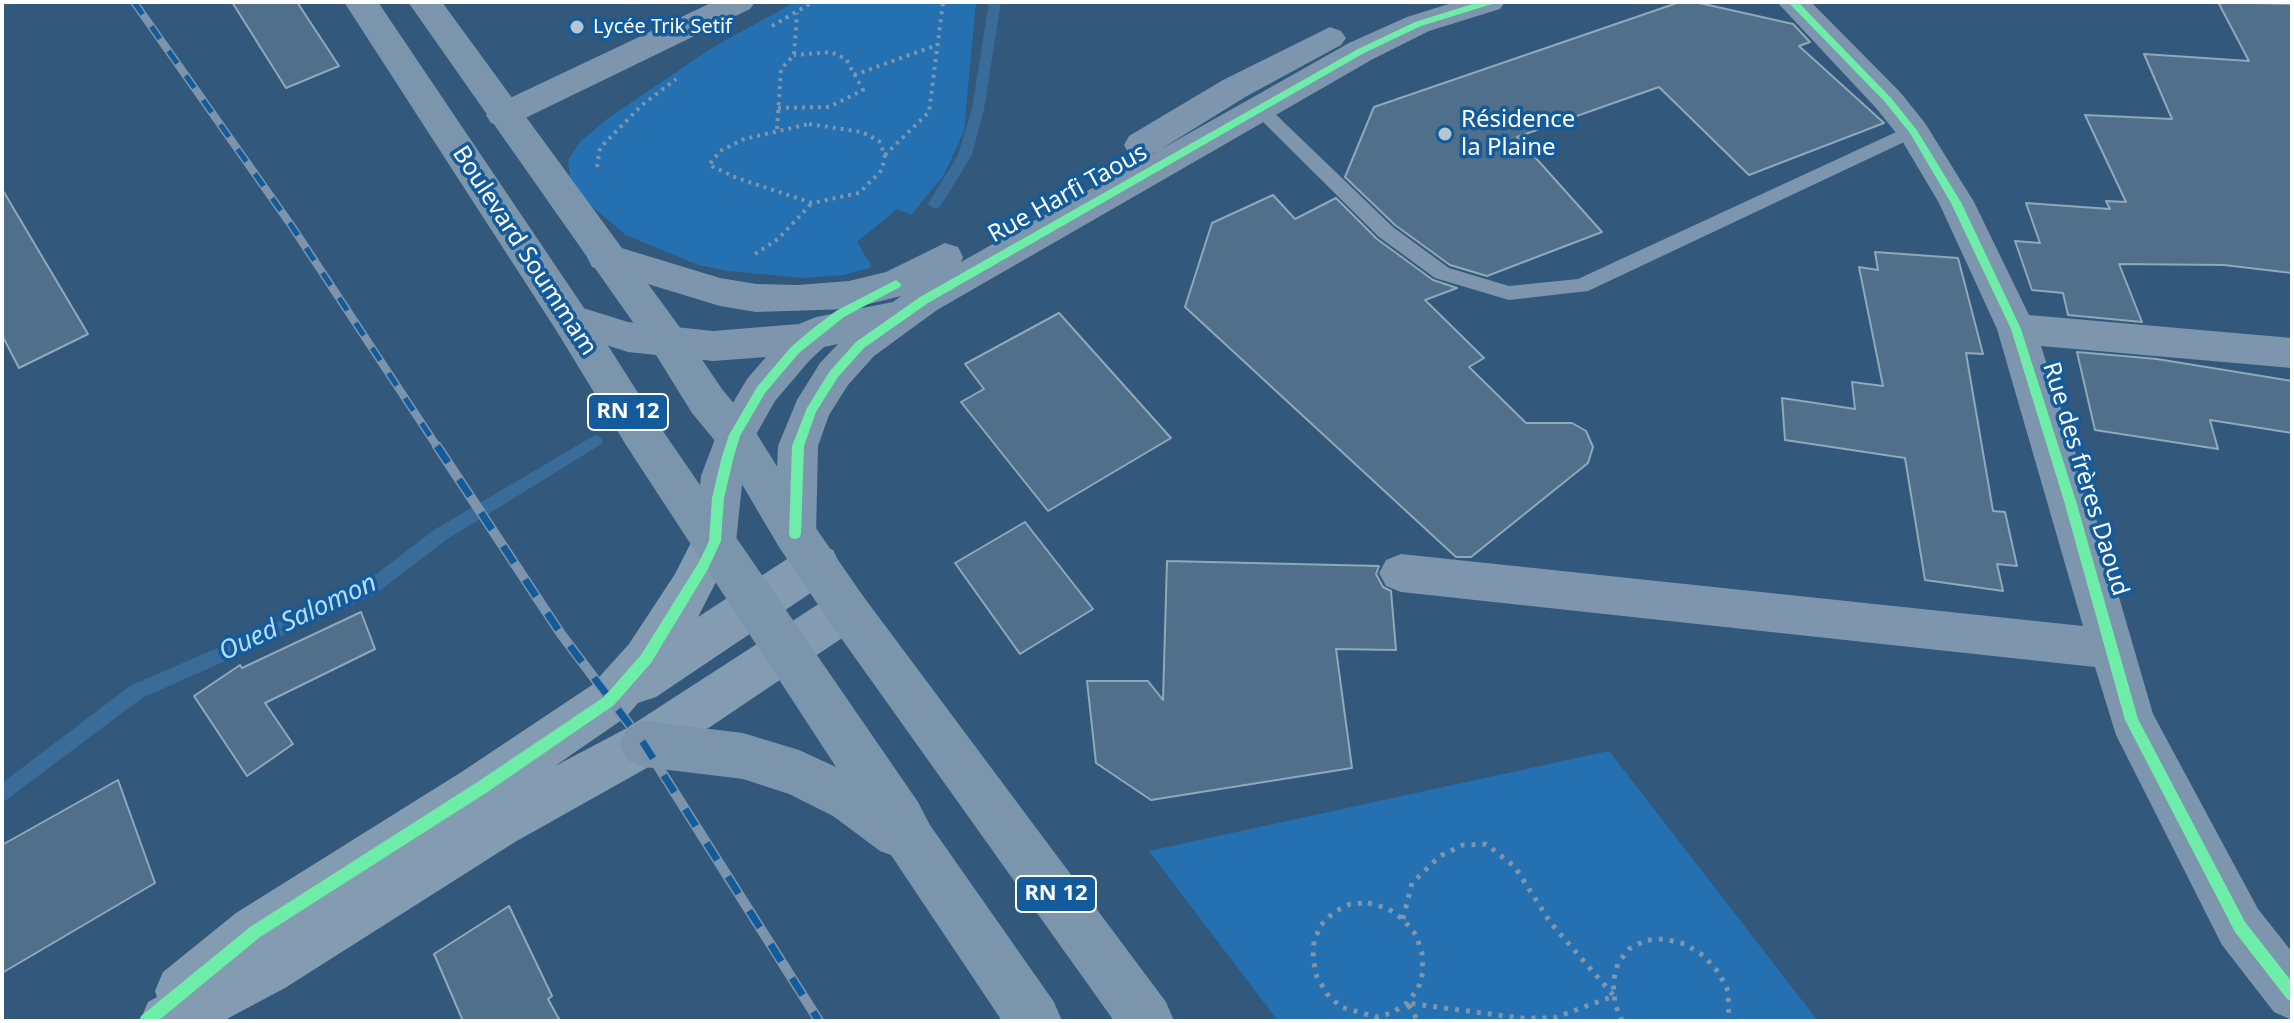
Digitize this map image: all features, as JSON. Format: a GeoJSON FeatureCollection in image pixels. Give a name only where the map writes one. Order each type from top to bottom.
{"type":"FeatureCollection","features":[{"type":"Feature","properties":{"kind":"main road","name":"Boulevard Soummam"},"geometry":{"type":"LineString","coordinates":[[361,2],[570,319],[641,433],[758,604],[906,831]]}},
{"type":"Feature","properties":{"kind":"main road","name":"RN 12"},"geometry":{"type":"LineString","coordinates":[[425,2],[670,344],[707,401],[735,435],[847,610],[1147,1021]]}},
{"type":"Feature","properties":{"kind":"main road"},"geometry":{"type":"LineString","coordinates":[[644,744],[743,756],[799,774],[906,831]]}},
{"type":"Feature","properties":{"kind":"main road","name":"RN 12"},"geometry":{"type":"LineString","coordinates":[[906,831],[1035,1021]]}},
{"type":"Feature","properties":{"kind":"street"},"geometry":{"type":"LineString","coordinates":[[503,115],[739,2]]}},
{"type":"Feature","properties":{"kind":"street","name":"Rue Harfi Taous"},"geometry":{"type":"LineString","coordinates":[[806,549],[798,446],[811,411],[834,374],[910,292],[1235,88],[1342,31],[1412,2]]}},
{"type":"Feature","properties":{"kind":"street","name":"Rue Harfi Taous"},"geometry":{"type":"LineString","coordinates":[[715,541],[722,476],[735,435],[761,390],[795,350],[840,314],[910,292],[1261,110],[1389,37],[1430,20],[1489,2]]}},
{"type":"Feature","properties":{"kind":"street","name":"Rue des frères Daoud"},"geometry":{"type":"LineString","coordinates":[[1793,2],[1871,82],[1913,131],[1956,202],[2016,329],[2132,720],[2240,927],[2292,994]]}},
{"type":"Feature","properties":{"kind":"street","name":"Rue Harfi Taous"},"geometry":{"type":"LineString","coordinates":[[605,257],[680,282],[756,298],[910,292]]}},
{"type":"Feature","properties":{"kind":"street","name":"Rue Harfi Taous"},"geometry":{"type":"LineString","coordinates":[[570,319],[607,332],[670,344],[757,344],[800,339],[815,333]]}},
{"type":"Feature","properties":{"kind":"street"},"geometry":{"type":"LineString","coordinates":[[2016,329],[2292,353]]}},
{"type":"Feature","properties":{"kind":"street"},"geometry":{"type":"LineString","coordinates":[[609,701],[646,659],[691,588],[715,541]]}},
{"type":"Feature","properties":{"kind":"street"},"geometry":{"type":"LineString","coordinates":[[146,1021],[255,932],[481,788],[758,604],[806,549]]}},
{"type":"Feature","properties":{"kind":"street"},"geometry":{"type":"LineString","coordinates":[[1401,573],[2112,649]]}},
{"type":"Feature","properties":{"kind":"street"},"geometry":{"type":"LineString","coordinates":[[167,1021],[266,969],[497,824],[644,744],[847,610]]}},
{"type":"Feature","properties":{"kind":"lane"},"geometry":{"type":"LineString","coordinates":[[1261,110],[1386,232],[1442,273],[1509,293],[1581,286],[1913,131]]}},
{"type":"Feature","properties":{"kind":"path"},"geometry":{"type":"LineString","coordinates":[[766,29],[813,2]]}},
{"type":"Feature","properties":{"kind":"path"},"geometry":{"type":"LineString","coordinates":[[885,155],[879,141],[862,132],[809,124],[777,130],[720,151],[709,165],[737,178],[812,203],[859,193],[882,170],[885,155],[929,112],[943,2]]}},
{"type":"Feature","properties":{"kind":"path"},"geometry":{"type":"LineString","coordinates":[[777,130],[781,69],[794,55],[797,12]]}},
{"type":"Feature","properties":{"kind":"path"},"geometry":{"type":"LineString","coordinates":[[854,75],[937,45]]}},
{"type":"Feature","properties":{"kind":"path"},"geometry":{"type":"LineString","coordinates":[[778,108],[829,107],[863,90],[846,59],[831,52],[794,55]]}},
{"type":"Feature","properties":{"kind":"path"},"geometry":{"type":"LineString","coordinates":[[603,178],[597,167],[600,148],[642,105],[680,75]]}},
{"type":"Feature","properties":{"kind":"path"},"geometry":{"type":"LineString","coordinates":[[746,257],[759,253],[778,239],[812,203]]}},
{"type":"Feature","properties":{"kind":"path"},"geometry":{"type":"LineString","coordinates":[[1403,919],[1412,883],[1440,856],[1463,845],[1486,844],[1515,867],[1550,922],[1614,996]]}},
{"type":"Feature","properties":{"kind":"path"},"geometry":{"type":"LineString","coordinates":[[1368,903],[1387,908],[1403,919],[1416,935],[1422,953],[1423,972],[1418,989],[1407,1003],[1392,1013],[1376,1017],[1341,1007],[1327,994],[1317,977],[1313,959],[1314,941],[1321,925],[1334,912],[1350,904],[1368,903]]}},
{"type":"Feature","properties":{"kind":"path"},"geometry":{"type":"LineString","coordinates":[[1622,1021],[1613,982],[1618,963],[1629,949],[1646,940],[1664,939],[1694,950],[1719,973],[1728,991],[1729,1021]]}},
{"type":"Feature","properties":{"kind":"path"},"geometry":{"type":"LineString","coordinates":[[1407,1003],[1520,1018],[1554,1018],[1614,996]]}},
{"type":"Feature","properties":{"kind":"path"},"geometry":{"type":"LineString","coordinates":[[1407,1003],[1418,1021]]}},
{"type":"Feature","properties":{"kind":"shaded area"},"geometry":{"type":"Polygon","coordinates":[[[795,2],[976,2],[964,131],[944,175],[911,215],[897,209],[857,242],[872,267],[844,275],[804,278],[698,265],[626,235],[590,205],[570,178],[568,160],[580,142],[607,119],[712,48],[795,2]]]}},
{"type":"Feature","properties":{"kind":"shaded area"},"geometry":{"type":"Polygon","coordinates":[[[1609,751],[1818,1021],[1278,1021],[1149,851],[1609,751]]]}},
{"type":"Feature","properties":{"kind":"building"},"geometry":{"type":"Polygon","coordinates":[[[232,2],[297,2],[339,66],[286,88],[232,2]]]}},
{"type":"Feature","properties":{"kind":"building","name":"Résidence la Plaine"},"geometry":{"type":"Polygon","coordinates":[[[1680,2],[1695,2],[1793,24],[1810,42],[1799,46],[1884,123],[1749,175],[1659,87],[1517,137],[1602,232],[1487,276],[1450,265],[1395,225],[1345,177],[1374,107],[1680,2]]]}},
{"type":"Feature","properties":{"kind":"building"},"geometry":{"type":"Polygon","coordinates":[[[2218,2],[2292,4],[2292,273],[2224,265],[2119,264],[2142,322],[2068,315],[2063,293],[2032,290],[2015,241],[2040,243],[2026,203],[2110,209],[2106,201],[2126,202],[2085,115],[2172,119],[2144,54],[2249,61],[2218,2]]]}},
{"type":"Feature","properties":{"kind":"building"},"geometry":{"type":"Polygon","coordinates":[[[2,189],[88,334],[19,368],[2,335],[2,189]]]}},
{"type":"Feature","properties":{"kind":"building"},"geometry":{"type":"Polygon","coordinates":[[[1273,195],[1295,219],[1336,198],[1377,239],[1433,280],[1457,288],[1425,300],[1484,358],[1469,367],[1526,423],[1572,423],[1586,431],[1593,447],[1588,463],[1471,557],[1456,557],[1185,307],[1212,223],[1273,195]]]}},
{"type":"Feature","properties":{"kind":"building"},"geometry":{"type":"Polygon","coordinates":[[[1875,252],[1958,258],[1983,354],[1966,353],[1993,511],[2005,512],[2017,566],[1997,564],[2003,591],[1925,580],[1905,458],[1785,440],[1782,398],[1855,409],[1852,382],[1883,386],[1859,267],[1878,270],[1875,252]]]}},
{"type":"Feature","properties":{"kind":"building"},"geometry":{"type":"Polygon","coordinates":[[[1059,313],[1171,438],[1048,511],[961,402],[984,389],[965,364],[1059,313]]]}},
{"type":"Feature","properties":{"kind":"building"},"geometry":{"type":"Polygon","coordinates":[[[2077,352],[2157,359],[2292,381],[2292,433],[2210,420],[2218,449],[2095,430],[2077,352]]]}},
{"type":"Feature","properties":{"kind":"building"},"geometry":{"type":"Polygon","coordinates":[[[1025,522],[1093,609],[1020,654],[955,563],[1025,522]]]}},
{"type":"Feature","properties":{"kind":"building"},"geometry":{"type":"Polygon","coordinates":[[[1167,561],[1379,566],[1376,574],[1383,587],[1391,591],[1396,650],[1336,649],[1352,768],[1151,800],[1096,763],[1087,681],[1148,681],[1163,700],[1167,561]]]}},
{"type":"Feature","properties":{"kind":"building"},"geometry":{"type":"Polygon","coordinates":[[[361,612],[375,649],[265,703],[293,744],[247,776],[194,696],[240,665],[242,668],[361,612]]]}},
{"type":"Feature","properties":{"kind":"building"},"geometry":{"type":"Polygon","coordinates":[[[118,780],[155,883],[2,973],[2,845],[118,780]]]}},
{"type":"Feature","properties":{"kind":"building"},"geometry":{"type":"Polygon","coordinates":[[[509,906],[552,996],[548,999],[560,1021],[463,1021],[434,954],[509,906]]]}},
{"type":"Feature","properties":{"kind":"waterway","name":"Oued Salomon"},"geometry":{"type":"LineString","coordinates":[[935,204],[965,155],[978,109],[995,2]]}},
{"type":"Feature","properties":{"kind":"waterway","name":"Oued Salomon"},"geometry":{"type":"LineString","coordinates":[[2,794],[136,692],[368,590],[440,535],[595,441]]}},
{"type":"Feature","properties":{"kind":"railway"},"geometry":{"type":"LineString","coordinates":[[134,2],[291,225],[438,448]]}},
{"type":"Feature","properties":{"kind":"railway"},"geometry":{"type":"LineString","coordinates":[[437,446],[561,634],[644,744],[819,1021]]}},
{"type":"Feature","properties":{"kind":"cycle path"},"geometry":{"type":"LineString","coordinates":[[795,534],[798,446],[811,411],[834,374],[860,345],[924,300],[1361,51],[1418,24],[1489,2]]}},
{"type":"Feature","properties":{"kind":"cycle path"},"geometry":{"type":"LineString","coordinates":[[1793,2],[1888,100],[1913,131],[1956,202],[2016,329],[2070,501],[2132,720],[2240,927],[2292,994]]}},
{"type":"Feature","properties":{"kind":"cycle path"},"geometry":{"type":"LineString","coordinates":[[146,1021],[255,932],[481,788],[609,701],[646,659],[704,565],[715,541],[718,498],[728,456],[735,435],[761,390],[795,350],[815,333],[840,314],[896,284]]}},
{"type":"Feature","properties":{"kind":"place","name":"Lycée Trik Setif"},"geometry":{"type":"Point","coordinates":[577,27]}},
{"type":"Feature","properties":{"kind":"place","name":"Résidence la Plaine"},"geometry":{"type":"Point","coordinates":[1445,134]}}]}
